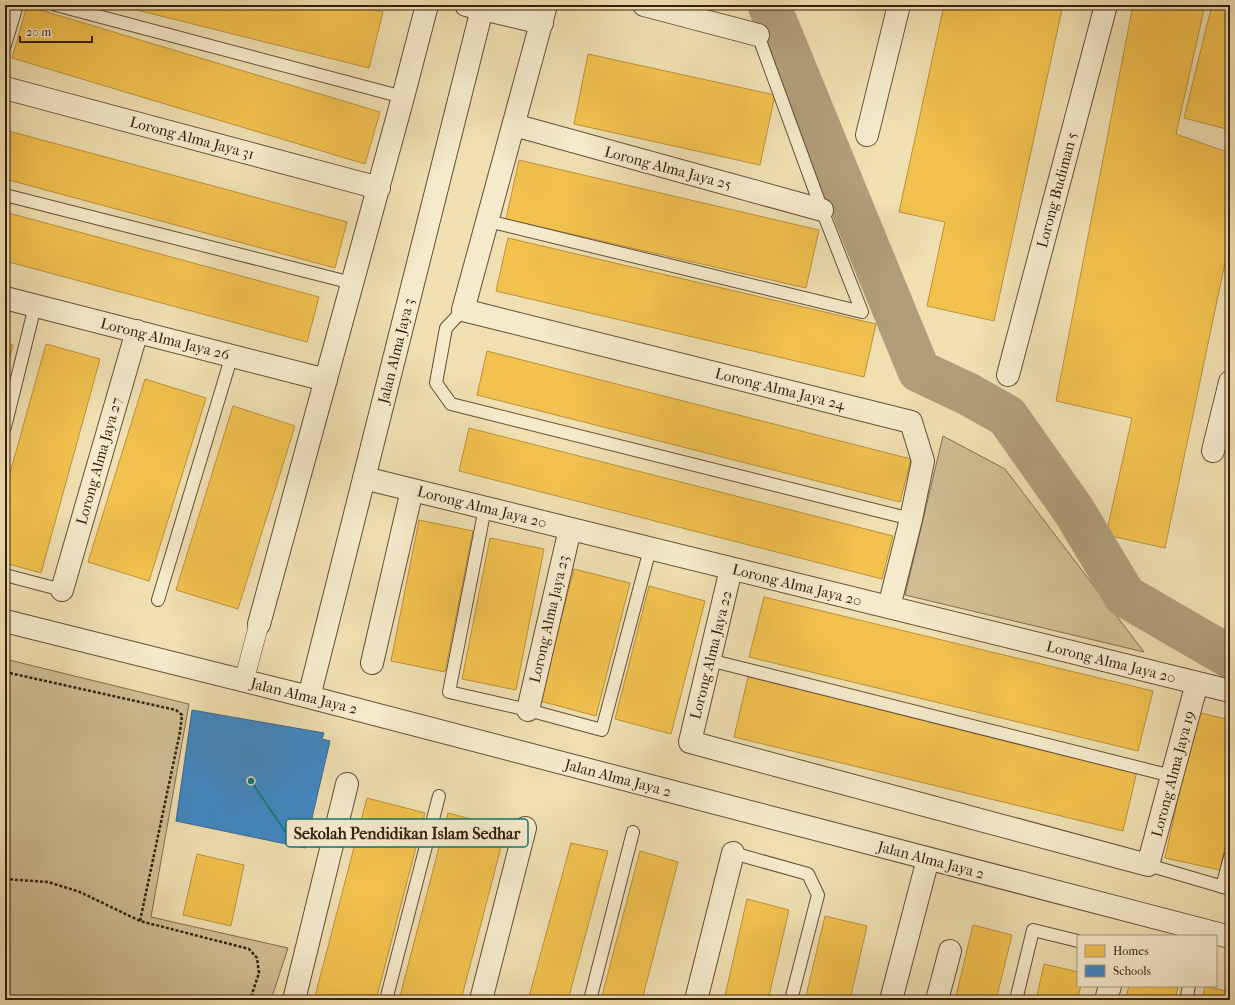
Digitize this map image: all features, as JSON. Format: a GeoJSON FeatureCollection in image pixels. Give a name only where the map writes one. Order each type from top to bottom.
{"type":"FeatureCollection","features":[{"type":"Feature","properties":{"kind":"street"},"geometry":{"type":"LineString","coordinates":[[244,681],[379,188],[427,5]]}},
{"type":"Feature","properties":{"kind":"street"},"geometry":{"type":"LineString","coordinates":[[644,5],[758,35]]}},
{"type":"Feature","properties":{"kind":"street"},"geometry":{"type":"LineString","coordinates":[[868,135],[899,5]]}},
{"type":"Feature","properties":{"kind":"street","name":"Lorong Budiman 5"},"geometry":{"type":"LineString","coordinates":[[1008,375],[1106,5]]}},
{"type":"Feature","properties":{"kind":"street"},"geometry":{"type":"LineString","coordinates":[[463,310],[544,14],[477,6]]}},
{"type":"Feature","properties":{"kind":"street","name":"Jalan Alma Jaya 3"},"geometry":{"type":"LineString","coordinates":[[309,697],[364,478],[477,6]]}},
{"type":"Feature","properties":{"kind":"street","name":"Lorong Alma Jaya 31"},"geometry":{"type":"LineString","coordinates":[[5,88],[379,188]]}},
{"type":"Feature","properties":{"kind":"street","name":"Lorong Alma Jaya 25"},"geometry":{"type":"LineString","coordinates":[[514,126],[822,210]]}},
{"type":"Feature","properties":{"kind":"street","name":"Lorong Alma Jaya 26"},"geometry":{"type":"LineString","coordinates":[[5,298],[326,380]]}},
{"type":"Feature","properties":{"kind":"street","name":"Lorong Alma Jaya 24"},"geometry":{"type":"LineString","coordinates":[[463,310],[911,422],[923,461],[911,519],[889,607]]}},
{"type":"Feature","properties":{"kind":"street","name":"Lorong Alma Jaya 27"},"geometry":{"type":"LineString","coordinates":[[62,590],[137,331]]}},
{"type":"Feature","properties":{"kind":"street"},"geometry":{"type":"LineString","coordinates":[[1213,451],[1230,382]]}},
{"type":"Feature","properties":{"kind":"street","name":"Lorong Alma Jaya 20"},"geometry":{"type":"LineString","coordinates":[[364,478],[1230,692]]}},
{"type":"Feature","properties":{"kind":"street"},"geometry":{"type":"LineString","coordinates":[[372,663],[412,490]]}},
{"type":"Feature","properties":{"kind":"street","name":"Lorong Alma Jaya 23"},"geometry":{"type":"LineString","coordinates":[[528,710],[570,529]]}},
{"type":"Feature","properties":{"kind":"street","name":"Lorong Alma Jaya 22"},"geometry":{"type":"LineString","coordinates":[[731,569],[690,742],[1148,864]]}},
{"type":"Feature","properties":{"kind":"street","name":"Jalan Alma Jaya 2"},"geometry":{"type":"LineString","coordinates":[[5,621],[309,697],[1230,937]]}},
{"type":"Feature","properties":{"kind":"street","name":"Lorong Alma Jaya 19"},"geometry":{"type":"LineString","coordinates":[[1148,864],[1197,684]]}},
{"type":"Feature","properties":{"kind":"street"},"geometry":{"type":"LineString","coordinates":[[294,1000],[347,784]]}},
{"type":"Feature","properties":{"kind":"street"},"geometry":{"type":"LineString","coordinates":[[481,1000],[525,828]]}},
{"type":"Feature","properties":{"kind":"street"},"geometry":{"type":"LineString","coordinates":[[696,1000],[733,853]]}},
{"type":"Feature","properties":{"kind":"street"},"geometry":{"type":"LineString","coordinates":[[891,1000],[928,859]]}},
{"type":"Feature","properties":{"kind":"street"},"geometry":{"type":"LineString","coordinates":[[937,1000],[950,951]]}},
{"type":"Feature","properties":{"kind":"street"},"geometry":{"type":"LineString","coordinates":[[1106,1000],[1110,987]]}},
{"type":"Feature","properties":{"kind":"lane"},"geometry":{"type":"LineString","coordinates":[[5,45],[17,5]]}},
{"type":"Feature","properties":{"kind":"lane"},"geometry":{"type":"LineString","coordinates":[[56,5],[403,97]]}},
{"type":"Feature","properties":{"kind":"lane"},"geometry":{"type":"LineString","coordinates":[[488,221],[862,312],[822,210],[758,35]]}},
{"type":"Feature","properties":{"kind":"lane"},"geometry":{"type":"LineString","coordinates":[[5,195],[352,284]]}},
{"type":"Feature","properties":{"kind":"lane"},"geometry":{"type":"LineString","coordinates":[[5,427],[35,306]]}},
{"type":"Feature","properties":{"kind":"lane"},"geometry":{"type":"LineString","coordinates":[[463,310],[446,328],[436,383],[451,404],[911,519]]}},
{"type":"Feature","properties":{"kind":"lane"},"geometry":{"type":"LineString","coordinates":[[158,600],[232,356]]}},
{"type":"Feature","properties":{"kind":"lane"},"geometry":{"type":"LineString","coordinates":[[485,508],[449,692],[528,710],[602,730],[650,549]]}},
{"type":"Feature","properties":{"kind":"lane"},"geometry":{"type":"LineString","coordinates":[[5,575],[62,590]]}},
{"type":"Feature","properties":{"kind":"lane"},"geometry":{"type":"LineString","coordinates":[[709,660],[1172,776]]}},
{"type":"Feature","properties":{"kind":"lane"},"geometry":{"type":"LineString","coordinates":[[386,1000],[439,796]]}},
{"type":"Feature","properties":{"kind":"lane"},"geometry":{"type":"LineString","coordinates":[[590,1000],[633,832]]}},
{"type":"Feature","properties":{"kind":"lane"},"geometry":{"type":"LineString","coordinates":[[733,853],[808,874],[818,895],[790,1000]]}},
{"type":"Feature","properties":{"kind":"lane"},"geometry":{"type":"LineString","coordinates":[[1148,864],[1226,888],[1230,857]]}},
{"type":"Feature","properties":{"kind":"lane"},"geometry":{"type":"LineString","coordinates":[[1016,1000],[1034,930],[1077,941]]}},
{"type":"Feature","properties":{"kind":"lane"},"geometry":{"type":"LineString","coordinates":[[1186,1000],[1189,987]]}},
{"type":"Feature","properties":{"kind":"path"},"geometry":{"type":"LineString","coordinates":[[5,672],[176,710],[182,715],[180,732],[140,921]]}},
{"type":"Feature","properties":{"kind":"path"},"geometry":{"type":"LineString","coordinates":[[5,879],[48,882],[80,892],[140,921],[249,949],[257,958],[259,973],[250,1000]]}},
{"type":"Feature","properties":{"kind":"shaded area"},"geometry":{"type":"Polygon","coordinates":[[[943,436],[1005,469],[1144,652],[905,595],[943,436]]]}},
{"type":"Feature","properties":{"kind":"shaded area"},"geometry":{"type":"Polygon","coordinates":[[[5,659],[189,704],[151,917],[288,948],[271,1000],[5,1000],[5,659]]]}},
{"type":"Feature","properties":{"kind":"building: Homes"},"geometry":{"type":"Polygon","coordinates":[[[117,5],[354,5],[383,12],[369,68],[117,5]]]}},
{"type":"Feature","properties":{"kind":"building: Homes"},"geometry":{"type":"Polygon","coordinates":[[[944,5],[1063,5],[994,321],[927,306],[945,222],[899,212],[944,5]]]}},
{"type":"Feature","properties":{"kind":"building: Homes"},"geometry":{"type":"Polygon","coordinates":[[[1133,5],[1205,5],[1176,134],[1230,153],[1230,239],[1165,548],[1106,535],[1132,418],[1056,401],[1133,5]]]}},
{"type":"Feature","properties":{"kind":"building: Homes"},"geometry":{"type":"Polygon","coordinates":[[[1212,5],[1223,5],[1230,7],[1230,130],[1184,118],[1212,5]]]}},
{"type":"Feature","properties":{"kind":"building: Homes"},"geometry":{"type":"Polygon","coordinates":[[[27,6],[380,112],[365,164],[12,58],[27,6]]]}},
{"type":"Feature","properties":{"kind":"building: Homes"},"geometry":{"type":"Polygon","coordinates":[[[588,54],[775,95],[760,165],[574,124],[588,54]]]}},
{"type":"Feature","properties":{"kind":"building: Homes"},"geometry":{"type":"Polygon","coordinates":[[[5,130],[347,222],[335,268],[5,179],[5,130]]]}},
{"type":"Feature","properties":{"kind":"building: Homes"},"geometry":{"type":"Polygon","coordinates":[[[519,160],[819,230],[806,288],[506,219],[519,160]]]}},
{"type":"Feature","properties":{"kind":"building: Homes"},"geometry":{"type":"Polygon","coordinates":[[[5,212],[319,297],[307,342],[5,261],[5,212]]]}},
{"type":"Feature","properties":{"kind":"building: Homes"},"geometry":{"type":"Polygon","coordinates":[[[508,238],[876,324],[864,377],[496,291],[508,238]]]}},
{"type":"Feature","properties":{"kind":"building: Homes"},"geometry":{"type":"Polygon","coordinates":[[[5,343],[13,345],[5,376],[5,343]]]}},
{"type":"Feature","properties":{"kind":"building: Homes"},"geometry":{"type":"Polygon","coordinates":[[[46,344],[100,359],[41,573],[5,563],[5,491],[46,344]]]}},
{"type":"Feature","properties":{"kind":"building: Homes"},"geometry":{"type":"Polygon","coordinates":[[[487,351],[911,459],[900,502],[477,395],[487,351]]]}},
{"type":"Feature","properties":{"kind":"building: Homes"},"geometry":{"type":"Polygon","coordinates":[[[145,379],[206,398],[149,581],[88,562],[145,379]]]}},
{"type":"Feature","properties":{"kind":"building: Homes"},"geometry":{"type":"Polygon","coordinates":[[[233,406],[295,426],[238,609],[176,590],[233,406]]]}},
{"type":"Feature","properties":{"kind":"building: Homes"},"geometry":{"type":"Polygon","coordinates":[[[469,428],[893,536],[882,579],[459,471],[469,428]]]}},
{"type":"Feature","properties":{"kind":"building: Homes"},"geometry":{"type":"Polygon","coordinates":[[[419,520],[473,531],[445,672],[391,661],[419,520]]]}},
{"type":"Feature","properties":{"kind":"building: Homes"},"geometry":{"type":"Polygon","coordinates":[[[490,538],[544,549],[516,690],[462,679],[490,538]]]}},
{"type":"Feature","properties":{"kind":"building: Homes"},"geometry":{"type":"Polygon","coordinates":[[[574,569],[630,583],[596,716],[540,701],[574,569]]]}},
{"type":"Feature","properties":{"kind":"building: Homes"},"geometry":{"type":"Polygon","coordinates":[[[649,586],[705,601],[671,734],[615,719],[649,586]]]}},
{"type":"Feature","properties":{"kind":"building: Homes"},"geometry":{"type":"Polygon","coordinates":[[[764,597],[1153,691],[1138,751],[749,657],[764,597]]]}},
{"type":"Feature","properties":{"kind":"building: Homes"},"geometry":{"type":"Polygon","coordinates":[[[748,677],[1137,771],[1123,831],[734,737],[748,677]]]}},
{"type":"Feature","properties":{"kind":"building: Homes"},"geometry":{"type":"Polygon","coordinates":[[[1197,712],[1230,720],[1230,824],[1220,870],[1165,858],[1197,712]]]}},
{"type":"Feature","properties":{"kind":"building: Homes"},"geometry":{"type":"Polygon","coordinates":[[[367,798],[425,813],[376,1000],[314,1000],[367,798]]]}},
{"type":"Feature","properties":{"kind":"building: Homes"},"geometry":{"type":"Polygon","coordinates":[[[448,813],[506,828],[461,1000],[399,1000],[448,813]]]}},
{"type":"Feature","properties":{"kind":"building: Homes"},"geometry":{"type":"Polygon","coordinates":[[[571,843],[608,851],[568,1000],[528,1000],[571,843]]]}},
{"type":"Feature","properties":{"kind":"building: Homes"},"geometry":{"type":"Polygon","coordinates":[[[640,851],[678,862],[642,1000],[601,1000],[640,851]]]}},
{"type":"Feature","properties":{"kind":"building: Homes"},"geometry":{"type":"Polygon","coordinates":[[[197,854],[244,865],[231,926],[183,915],[197,854]]]}},
{"type":"Feature","properties":{"kind":"building: Homes"},"geometry":{"type":"Polygon","coordinates":[[[747,899],[789,910],[768,1000],[724,1000],[747,899]]]}},
{"type":"Feature","properties":{"kind":"building: Homes"},"geometry":{"type":"Polygon","coordinates":[[[825,916],[867,926],[850,1000],[805,1000],[825,916]]]}},
{"type":"Feature","properties":{"kind":"building: Homes"},"geometry":{"type":"Polygon","coordinates":[[[973,925],[1012,935],[996,1000],[955,1000],[973,925]]]}},
{"type":"Feature","properties":{"kind":"building: Homes"},"geometry":{"type":"Polygon","coordinates":[[[1044,964],[1077,972],[1077,987],[1081,987],[1077,1000],[1036,1000],[1044,964]]]}},
{"type":"Feature","properties":{"kind":"building: Homes"},"geometry":{"type":"Polygon","coordinates":[[[1129,987],[1178,987],[1175,1000],[1125,1000],[1129,987]]]}},
{"type":"Feature","properties":{"kind":"building: Homes"},"geometry":{"type":"Polygon","coordinates":[[[1205,987],[1230,992],[1230,1000],[1202,1000],[1205,987]]]}},
{"type":"Feature","properties":{"kind":"building: Schools"},"geometry":{"type":"Polygon","coordinates":[[[192,710],[324,733],[322,739],[330,741],[305,848],[176,821],[192,710]]]}},
{"type":"Feature","properties":{"kind":"waterway"},"geometry":{"type":"LineString","coordinates":[[769,5],[919,371],[968,394],[1007,416],[1074,511],[1125,596],[1230,657]]}},
{"type":"Feature","properties":{"kind":"place","name":"Sekolah Pendidikan Islam Sedhar"},"geometry":{"type":"Point","coordinates":[251,781]}}]}
